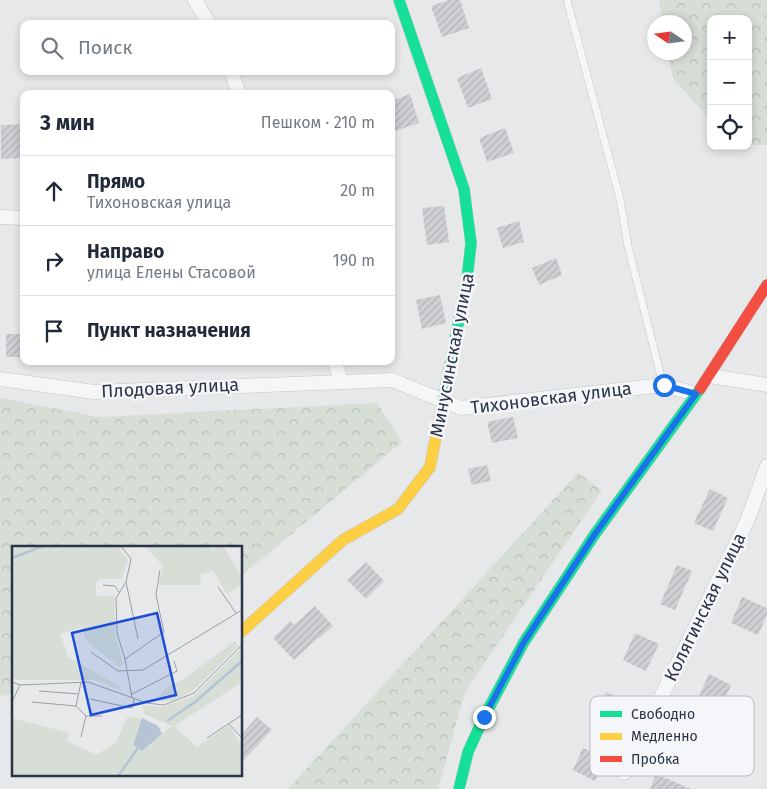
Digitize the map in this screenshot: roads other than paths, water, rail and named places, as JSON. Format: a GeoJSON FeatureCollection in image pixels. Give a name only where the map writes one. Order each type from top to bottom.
{"type":"FeatureCollection","features":[{"type":"Feature","properties":{"kind":"street"},"geometry":{"type":"LineString","coordinates":[[195,0],[207,20]]}},
{"type":"Feature","properties":{"kind":"street","name":"Минусинская улица"},"geometry":{"type":"LineString","coordinates":[[242,631],[343,540],[398,509],[430,467],[467,279],[471,243],[464,189],[400,0]]}},
{"type":"Feature","properties":{"kind":"street"},"geometry":{"type":"LineString","coordinates":[[232,75],[238,90]]}},
{"type":"Feature","properties":{"kind":"street"},"geometry":{"type":"LineString","coordinates":[[0,218],[20,218]]}},
{"type":"Feature","properties":{"kind":"street"},"geometry":{"type":"LineString","coordinates":[[459,789],[468,752],[484,717],[524,642],[595,534],[710,376],[767,285]]}},
{"type":"Feature","properties":{"kind":"street"},"geometry":{"type":"LineString","coordinates":[[336,365],[342,382]]}},
{"type":"Feature","properties":{"kind":"street"},"geometry":{"type":"LineString","coordinates":[[710,376],[767,386]]}},
{"type":"Feature","properties":{"kind":"street","name":"Плодовая улица"},"geometry":{"type":"LineString","coordinates":[[0,379],[94,392],[342,382]]}},
{"type":"Feature","properties":{"kind":"street","name":"Тихоновская улица"},"geometry":{"type":"LineString","coordinates":[[342,382],[392,380],[461,408],[664,385],[696,394]]}},
{"type":"Feature","properties":{"kind":"street","name":"Колягинская улица"},"geometry":{"type":"LineString","coordinates":[[662,696],[748,519],[767,466]]}},
{"type":"Feature","properties":{"kind":"lane"},"geometry":{"type":"LineString","coordinates":[[566,0],[620,199],[628,246],[664,385]]}}]}
